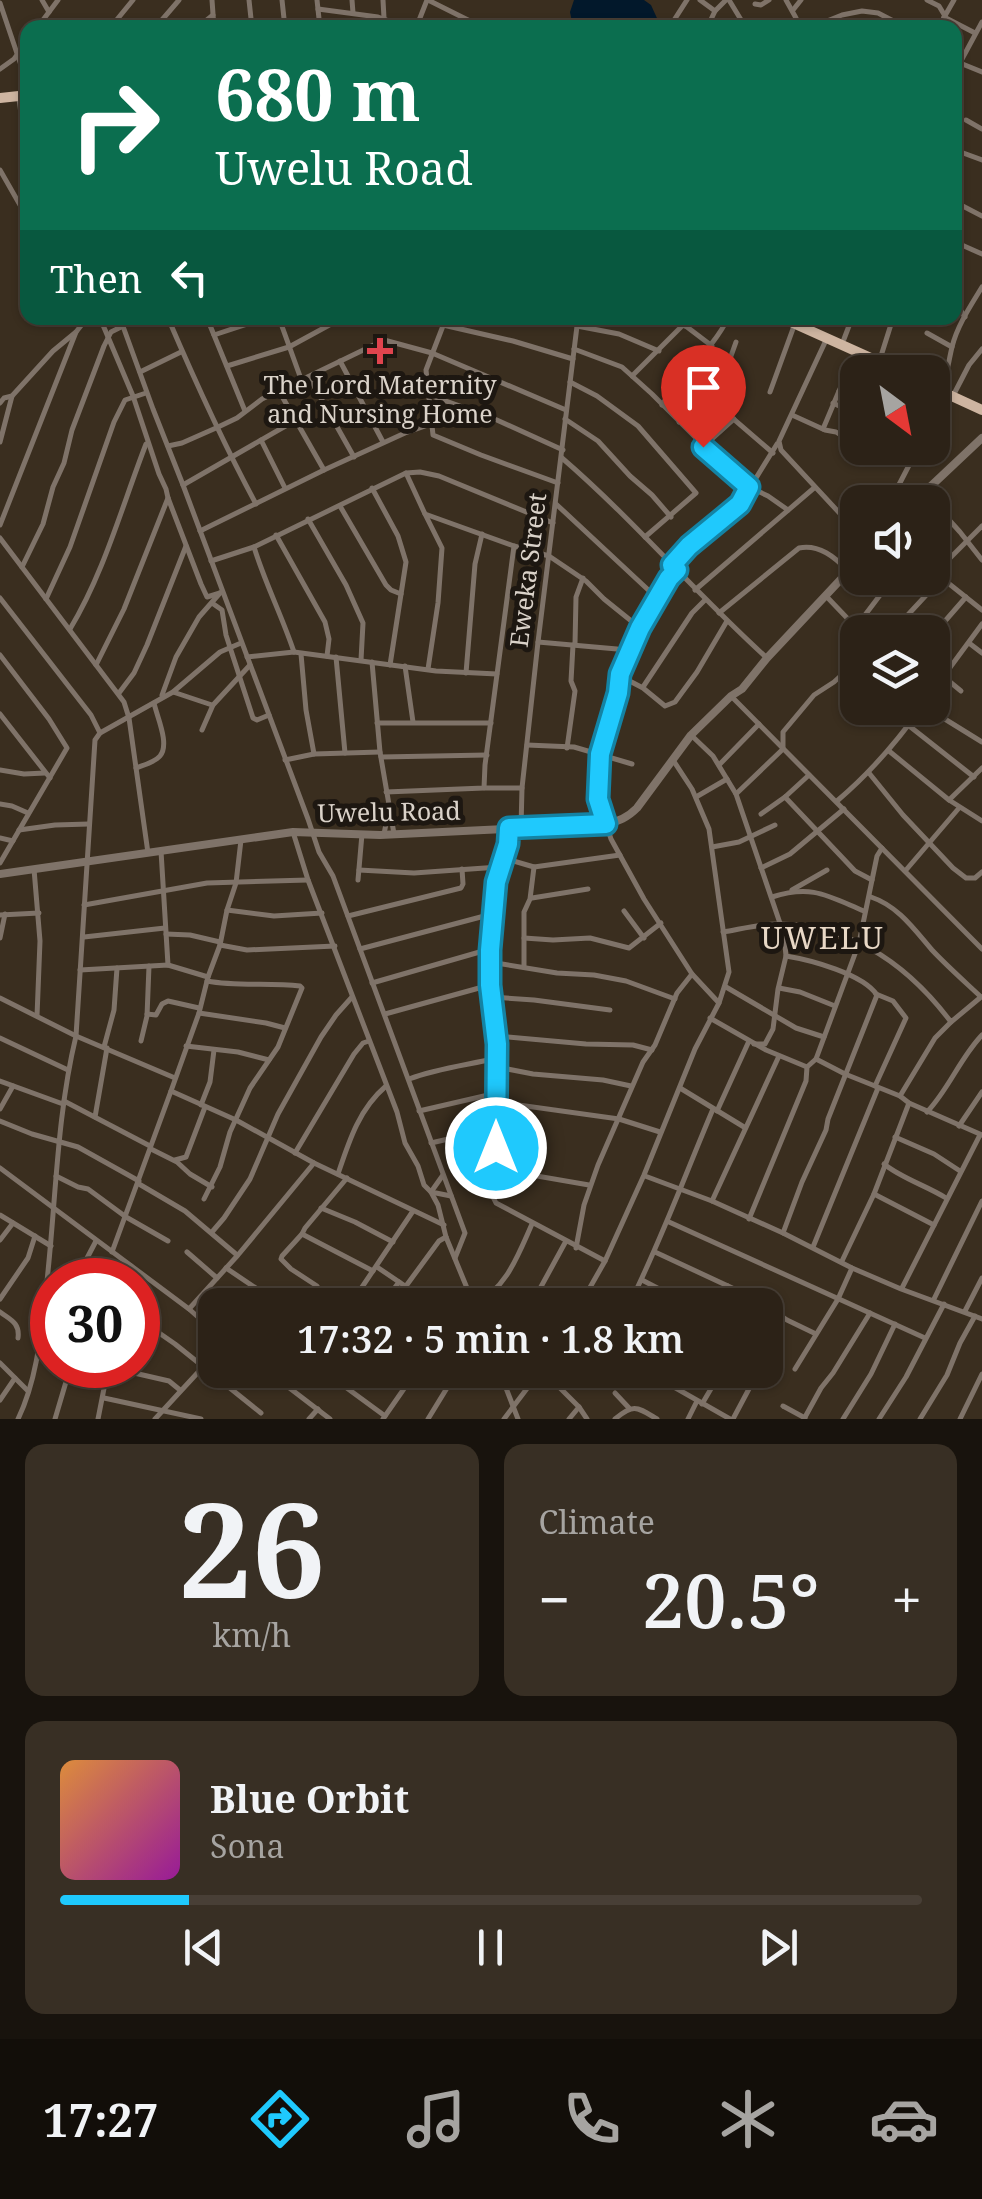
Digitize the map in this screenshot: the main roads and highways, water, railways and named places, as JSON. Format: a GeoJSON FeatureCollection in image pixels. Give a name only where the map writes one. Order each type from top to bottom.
{"type":"FeatureCollection","features":[{"type":"Feature","properties":{"kind":"main road"},"geometry":{"type":"LineString","coordinates":[[805,325],[863,355]]}},
{"type":"Feature","properties":{"kind":"main road"},"geometry":{"type":"LineString","coordinates":[[809,325],[879,355]]}},
{"type":"Feature","properties":{"kind":"main road"},"geometry":{"type":"LineString","coordinates":[[950,391],[982,407]]}},
{"type":"Feature","properties":{"kind":"main road"},"geometry":{"type":"LineString","coordinates":[[950,393],[982,407]]}},
{"type":"Feature","properties":{"kind":"water"},"geometry":{"type":"Polygon","coordinates":[[[574,0],[644,0],[658,20],[572,20],[574,0]]]}},
{"type":"Feature","properties":{"kind":"place","name":"The Lord Maternity and Nursing Home"},"geometry":{"type":"Point","coordinates":[380,351]}},
{"type":"Feature","properties":{"kind":"district","name":"UWELU"},"geometry":{"type":"Point","coordinates":[823,937]}}]}
